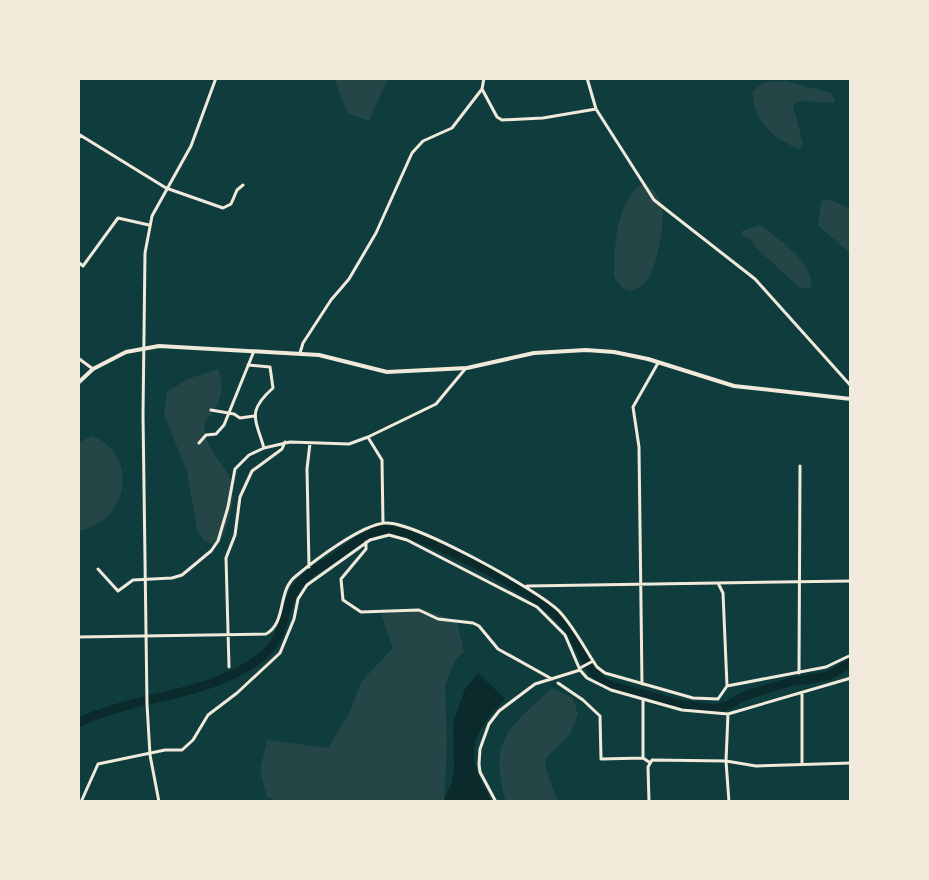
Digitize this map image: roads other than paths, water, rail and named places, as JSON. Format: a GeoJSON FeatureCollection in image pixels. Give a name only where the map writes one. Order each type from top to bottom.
{"type":"FeatureCollection","features":[{"type":"Feature","properties":{"kind":"main road"},"geometry":{"type":"LineString","coordinates":[[78,383],[93,369],[126,352],[159,346],[319,355],[383,372],[467,368],[534,353],[586,350],[614,352],[659,362],[734,386],[851,399]]}},
{"type":"Feature","properties":{"kind":"street"},"geometry":{"type":"LineString","coordinates":[[159,802],[150,755],[147,704],[145,253],[149,225],[191,146],[216,78]]}},
{"type":"Feature","properties":{"kind":"street"},"geometry":{"type":"LineString","coordinates":[[300,353],[303,343],[349,279],[376,233],[412,153],[423,141],[452,128],[482,89],[484,78]]}},
{"type":"Feature","properties":{"kind":"street"},"geometry":{"type":"LineString","coordinates":[[587,78],[596,109],[654,200],[755,279],[851,386]]}},
{"type":"Feature","properties":{"kind":"street"},"geometry":{"type":"LineString","coordinates":[[482,89],[494,113],[502,120],[543,118],[596,109]]}},
{"type":"Feature","properties":{"kind":"street"},"geometry":{"type":"LineString","coordinates":[[78,140],[80,135],[166,188],[223,208],[231,204],[237,190],[243,185]]}},
{"type":"Feature","properties":{"kind":"street"},"geometry":{"type":"LineString","coordinates":[[78,262],[83,266],[118,218],[149,225]]}},
{"type":"Feature","properties":{"kind":"street"},"geometry":{"type":"LineString","coordinates":[[199,443],[206,435],[214,435],[221,430],[254,351]]}},
{"type":"Feature","properties":{"kind":"street"},"geometry":{"type":"LineString","coordinates":[[78,358],[93,369]]}},
{"type":"Feature","properties":{"kind":"street"},"geometry":{"type":"LineString","coordinates":[[642,684],[639,447],[633,410],[637,397],[659,362]]}},
{"type":"Feature","properties":{"kind":"street"},"geometry":{"type":"LineString","coordinates":[[248,365],[270,367],[273,388],[259,400],[254,416],[264,448]]}},
{"type":"Feature","properties":{"kind":"street"},"geometry":{"type":"LineString","coordinates":[[98,569],[118,591],[133,580],[182,575],[214,547],[228,507],[235,469],[249,455],[285,442],[349,444],[368,437],[436,404],[467,368]]}},
{"type":"Feature","properties":{"kind":"street"},"geometry":{"type":"LineString","coordinates":[[211,410],[240,418],[254,416]]}},
{"type":"Feature","properties":{"kind":"street"},"geometry":{"type":"LineString","coordinates":[[368,437],[382,460],[383,523]]}},
{"type":"Feature","properties":{"kind":"street"},"geometry":{"type":"LineString","coordinates":[[229,667],[226,558],[235,535],[240,497],[252,471],[282,449],[285,442]]}},
{"type":"Feature","properties":{"kind":"street"},"geometry":{"type":"LineString","coordinates":[[309,567],[307,469],[310,442]]}},
{"type":"Feature","properties":{"kind":"street"},"geometry":{"type":"LineString","coordinates":[[799,673],[800,466]]}},
{"type":"Feature","properties":{"kind":"street"},"geometry":{"type":"LineString","coordinates":[[78,637],[261,635],[273,630],[290,581],[358,533],[383,523],[409,527],[527,586],[559,612],[592,661],[605,673],[707,700],[718,699],[727,686],[723,593],[718,583]]}},
{"type":"Feature","properties":{"kind":"street"},"geometry":{"type":"LineString","coordinates":[[81,802],[98,764],[165,750],[182,750],[193,740],[208,715],[280,653],[304,588],[366,542],[383,535],[400,537],[520,597],[557,624],[581,668],[599,686],[682,710],[728,714],[851,678]]}},
{"type":"Feature","properties":{"kind":"street"},"geometry":{"type":"LineString","coordinates":[[366,542],[366,549],[341,579],[343,600],[361,612],[419,610],[438,619],[473,623],[498,649],[552,679]]}},
{"type":"Feature","properties":{"kind":"street"},"geometry":{"type":"LineString","coordinates":[[527,586],[851,581]]}},
{"type":"Feature","properties":{"kind":"street"},"geometry":{"type":"LineString","coordinates":[[727,686],[826,667],[851,655]]}},
{"type":"Feature","properties":{"kind":"street"},"geometry":{"type":"LineString","coordinates":[[496,802],[480,772],[486,729],[499,711],[535,684],[592,661]]}},
{"type":"Feature","properties":{"kind":"street"},"geometry":{"type":"LineString","coordinates":[[558,683],[600,716],[601,759],[726,761],[756,766],[851,763]]}},
{"type":"Feature","properties":{"kind":"street"},"geometry":{"type":"LineString","coordinates":[[802,694],[802,764]]}},
{"type":"Feature","properties":{"kind":"street"},"geometry":{"type":"LineString","coordinates":[[643,699],[643,758]]}},
{"type":"Feature","properties":{"kind":"street"},"geometry":{"type":"LineString","coordinates":[[728,714],[726,761],[729,802]]}},
{"type":"Feature","properties":{"kind":"street"},"geometry":{"type":"LineString","coordinates":[[649,762],[649,802]]}},
{"type":"Feature","properties":{"kind":"waterway"},"geometry":{"type":"LineString","coordinates":[[78,723],[122,707],[214,682],[256,661],[279,635],[291,598],[300,583],[356,542],[381,530],[411,535],[431,543],[535,598],[563,622],[588,665],[609,685],[683,705],[715,709],[744,696],[790,682],[828,676],[851,663]]}}]}
